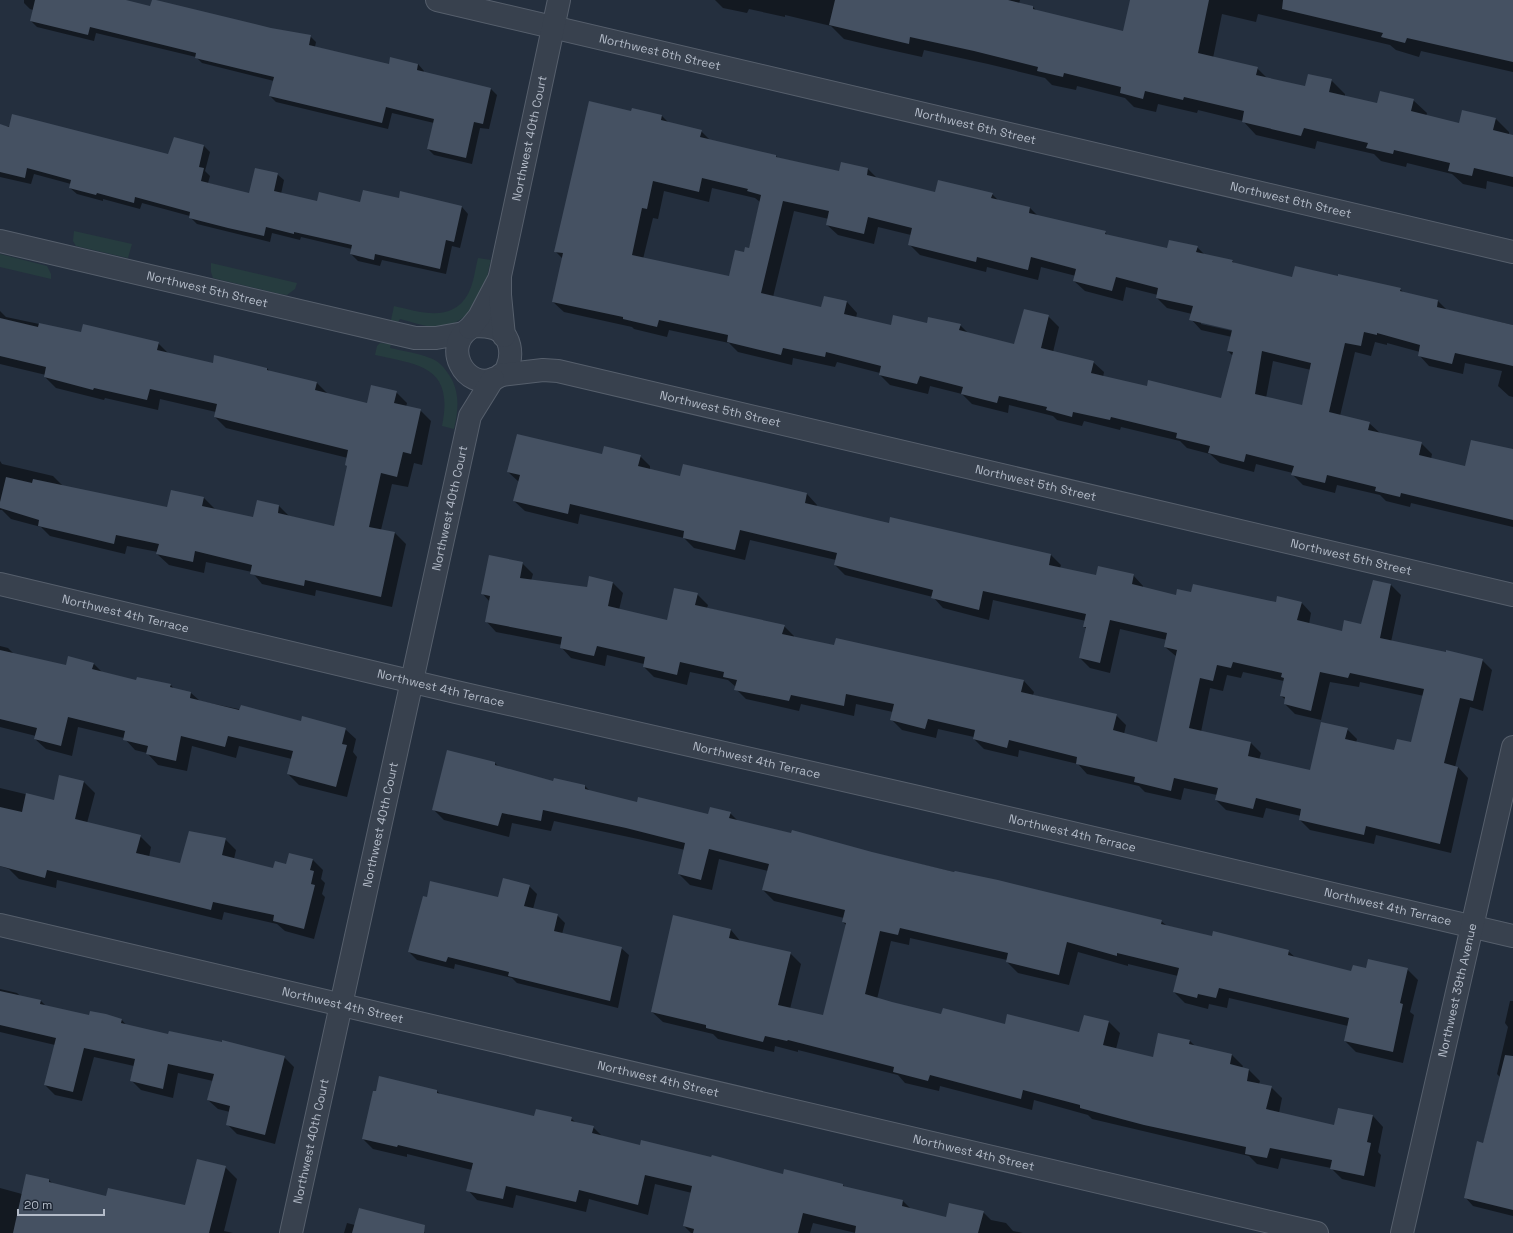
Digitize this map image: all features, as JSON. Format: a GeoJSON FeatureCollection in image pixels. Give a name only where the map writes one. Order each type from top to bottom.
{"type":"FeatureCollection","features":[{"type":"Feature","properties":{"kind":"street","name":"Northwest 6th Street"},"geometry":{"type":"LineString","coordinates":[[437,0],[1513,252]]}},
{"type":"Feature","properties":{"kind":"street","name":"Northwest 40th Court"},"geometry":{"type":"LineString","coordinates":[[506,339],[500,295],[500,276],[559,0]]}},
{"type":"Feature","properties":{"kind":"street","name":"Northwest 5th Street"},"geometry":{"type":"LineString","coordinates":[[0,241],[415,338],[436,338],[467,331]]}},
{"type":"Feature","properties":{"kind":"street","name":"Northwest 40th Court"},"geometry":{"type":"LineString","coordinates":[[467,331],[485,306],[500,276]]}},
{"type":"Feature","properties":{"kind":"street"},"geometry":{"type":"LineString","coordinates":[[474,326],[496,329],[506,339],[511,355],[510,363],[506,371],[497,377],[484,381],[476,379],[462,368],[457,355],[458,343],[467,331],[474,326]]}},
{"type":"Feature","properties":{"kind":"street","name":"Northwest 5th Street"},"geometry":{"type":"LineString","coordinates":[[415,338],[462,368]]}},
{"type":"Feature","properties":{"kind":"street","name":"Northwest 5th Street"},"geometry":{"type":"LineString","coordinates":[[506,339],[539,362],[558,371],[1513,595]]}},
{"type":"Feature","properties":{"kind":"street","name":"Northwest 40th Court"},"geometry":{"type":"LineString","coordinates":[[291,1233],[470,416],[462,368]]}},
{"type":"Feature","properties":{"kind":"street","name":"Northwest 5th Street"},"geometry":{"type":"LineString","coordinates":[[497,377],[538,371],[558,371]]}},
{"type":"Feature","properties":{"kind":"street","name":"Northwest 40th Court"},"geometry":{"type":"LineString","coordinates":[[470,416],[497,377]]}},
{"type":"Feature","properties":{"kind":"street","name":"Northwest 4th Terrace"},"geometry":{"type":"LineString","coordinates":[[0,584],[412,680],[456,692],[926,799],[1473,928],[1513,936]]}},
{"type":"Feature","properties":{"kind":"street","name":"Northwest 39th Avenue"},"geometry":{"type":"LineString","coordinates":[[1402,1233],[1473,928],[1513,747]]}},
{"type":"Feature","properties":{"kind":"street","name":"Northwest 4th Street"},"geometry":{"type":"LineString","coordinates":[[0,925],[1317,1233]]}},
{"type":"Feature","properties":{"kind":"green space"},"geometry":{"type":"Polygon","coordinates":[[[74,231],[132,244],[128,258],[76,246],[73,241],[74,231]]]}},
{"type":"Feature","properties":{"kind":"green space"},"geometry":{"type":"Polygon","coordinates":[[[0,254],[47,266],[51,274],[51,279],[0,267],[0,254]]]}},
{"type":"Feature","properties":{"kind":"green space"},"geometry":{"type":"Polygon","coordinates":[[[478,258],[491,260],[483,291],[470,312],[457,322],[441,327],[433,327],[400,319],[398,322],[391,320],[394,306],[414,311],[435,313],[453,309],[461,303],[470,290],[478,258]]]}},
{"type":"Feature","properties":{"kind":"green space"},"geometry":{"type":"Polygon","coordinates":[[[211,263],[297,283],[295,289],[287,295],[280,294],[213,278],[211,263]]]}},
{"type":"Feature","properties":{"kind":"green space"},"geometry":{"type":"Polygon","coordinates":[[[380,343],[391,344],[390,348],[415,353],[433,359],[444,368],[451,378],[456,392],[457,414],[454,429],[442,426],[444,406],[443,391],[438,380],[430,372],[420,366],[375,355],[377,346],[380,343]]]}},
{"type":"Feature","properties":{"kind":"building"},"geometry":{"type":"Polygon","coordinates":[[[35,0],[126,0],[150,6],[152,0],[156,0],[271,28],[311,35],[309,45],[389,64],[390,57],[418,64],[417,70],[491,88],[483,124],[474,122],[466,158],[427,149],[434,119],[386,107],[382,123],[269,96],[274,77],[195,58],[196,53],[90,27],[88,35],[30,21],[35,0]]]}},
{"type":"Feature","properties":{"kind":"building"},"geometry":{"type":"Polygon","coordinates":[[[835,0],[1008,0],[1033,6],[1033,9],[1123,31],[1130,0],[1209,0],[1198,53],[1258,67],[1256,75],[1305,86],[1308,74],[1332,79],[1329,92],[1377,103],[1380,91],[1414,99],[1411,111],[1459,123],[1462,110],[1496,118],[1493,130],[1513,135],[1513,177],[1474,168],[1472,176],[1448,171],[1450,163],[1394,150],[1393,154],[1366,148],[1368,143],[1304,128],[1301,136],[1242,122],[1244,111],[1184,97],[1183,100],[1145,91],[1143,99],[1120,93],[1121,87],[1064,73],[1063,77],[1037,71],[1038,67],[974,51],[910,37],[909,44],[829,25],[835,0]]]}},
{"type":"Feature","properties":{"kind":"building"},"geometry":{"type":"Polygon","coordinates":[[[1283,0],[1513,0],[1513,62],[1407,38],[1405,43],[1381,37],[1383,33],[1282,9],[1283,0]]]}},
{"type":"Feature","properties":{"kind":"building"},"geometry":{"type":"Polygon","coordinates":[[[589,101],[631,111],[632,108],[662,115],[661,120],[702,130],[700,137],[776,155],[776,157],[839,171],[841,162],[868,168],[867,175],[935,192],[938,180],[993,193],[991,198],[1030,207],[1029,213],[1106,231],[1105,234],[1167,248],[1169,240],[1198,246],[1196,252],[1233,260],[1232,262],[1292,277],[1295,266],[1401,288],[1400,291],[1438,300],[1437,307],[1513,325],[1513,366],[1455,353],[1452,364],[1418,356],[1420,345],[1377,333],[1377,335],[1364,332],[1361,346],[1345,343],[1329,412],[1370,422],[1368,430],[1422,442],[1419,455],[1465,466],[1471,440],[1513,449],[1513,520],[1401,493],[1400,497],[1375,491],[1376,487],[1327,475],[1325,483],[1291,475],[1294,466],[1246,454],[1244,462],[1208,453],[1210,446],[1176,438],[1177,433],[1111,417],[1110,420],[1073,412],[1072,417],[1046,410],[1047,407],[999,396],[997,403],[961,394],[963,387],[920,376],[917,384],[879,375],[881,366],[826,352],[825,357],[783,348],[781,355],[727,342],[728,335],[659,320],[657,327],[623,319],[623,317],[552,302],[563,253],[554,252],[589,101]],[[702,178],[699,192],[653,181],[647,209],[642,208],[632,255],[729,276],[735,250],[744,252],[745,247],[749,248],[761,195],[747,191],[748,189],[702,178]],[[783,201],[761,293],[821,307],[824,296],[847,301],[844,314],[891,325],[893,315],[927,323],[928,317],[961,324],[959,330],[1014,344],[1024,309],[1049,315],[1041,348],[1094,361],[1091,373],[1147,386],[1148,380],[1221,398],[1233,352],[1227,351],[1232,330],[1189,320],[1193,306],[1156,298],[1158,288],[1116,277],[1112,291],[1073,281],[1076,269],[1031,257],[1028,270],[977,257],[976,262],[908,245],[912,228],[868,217],[864,234],[826,225],[829,211],[783,201]],[[1262,351],[1255,394],[1302,405],[1311,363],[1262,351]]]}},
{"type":"Feature","properties":{"kind":"building"},"geometry":{"type":"Polygon","coordinates":[[[12,114],[168,154],[174,137],[204,145],[199,167],[204,168],[201,181],[249,193],[255,168],[278,173],[274,191],[317,201],[319,192],[360,202],[363,190],[399,198],[400,191],[462,206],[454,242],[446,240],[440,269],[375,254],[374,260],[350,254],[352,245],[266,227],[264,236],[228,228],[189,218],[190,212],[135,197],[134,203],[97,193],[96,195],[69,188],[71,180],[27,168],[25,178],[0,172],[0,124],[9,127],[12,114]]]}},
{"type":"Feature","properties":{"kind":"building"},"geometry":{"type":"Polygon","coordinates":[[[0,318],[38,327],[39,323],[81,332],[83,324],[159,342],[157,350],[213,363],[214,355],[267,368],[267,370],[317,382],[315,390],[367,403],[371,385],[397,391],[394,403],[421,409],[411,454],[403,452],[397,477],[381,473],[369,527],[395,532],[381,597],[305,580],[304,586],[250,574],[252,565],[195,551],[193,562],[156,554],[159,544],[116,535],[114,544],[38,526],[39,520],[0,508],[6,477],[32,483],[33,479],[167,507],[171,490],[204,497],[202,506],[253,517],[257,500],[279,505],[278,513],[334,526],[347,466],[345,465],[348,450],[214,417],[217,404],[150,389],[147,400],[94,388],[93,390],[44,377],[46,367],[0,356],[0,318]]]}},
{"type":"Feature","properties":{"kind":"building"},"geometry":{"type":"Polygon","coordinates":[[[517,434],[602,454],[604,446],[641,455],[638,466],[680,476],[683,464],[807,493],[805,503],[889,523],[890,517],[1051,554],[1049,565],[1096,575],[1098,566],[1134,574],[1132,584],[1176,595],[1177,589],[1191,592],[1193,584],[1276,602],[1277,596],[1302,602],[1297,620],[1342,631],[1344,620],[1361,624],[1373,580],[1391,584],[1380,638],[1446,652],[1446,650],[1483,659],[1473,701],[1460,698],[1444,763],[1458,767],[1440,844],[1366,826],[1364,835],[1299,820],[1301,809],[1256,798],[1253,809],[1215,800],[1218,788],[1174,778],[1171,791],[1134,782],[1135,777],[1076,764],[1077,757],[1009,740],[1007,748],[973,739],[975,730],[928,719],[925,729],[890,720],[894,704],[846,694],[844,706],[791,695],[789,701],[734,690],[737,680],[723,677],[724,672],[680,662],[677,675],[643,667],[645,657],[597,646],[594,656],[584,654],[560,648],[562,637],[485,622],[490,596],[481,594],[489,555],[523,562],[520,578],[587,587],[589,576],[613,582],[608,606],[667,620],[674,588],[698,593],[695,605],[785,625],[782,634],[834,645],[836,638],[1024,680],[1021,692],[1117,714],[1113,730],[1157,742],[1177,650],[1164,647],[1167,633],[1110,620],[1100,663],[1079,658],[1086,627],[1083,627],[1086,614],[983,591],[979,610],[931,598],[933,590],[834,565],[837,553],[740,530],[735,550],[683,538],[684,531],[570,504],[568,514],[513,501],[520,475],[507,472],[517,434]],[[1233,662],[1231,668],[1217,665],[1213,681],[1200,678],[1189,728],[1251,742],[1248,756],[1310,770],[1321,722],[1348,728],[1345,739],[1394,750],[1397,739],[1411,742],[1424,689],[1350,673],[1348,678],[1320,672],[1311,711],[1284,704],[1285,697],[1280,696],[1284,678],[1281,677],[1282,673],[1233,662]]]}},
{"type":"Feature","properties":{"kind":"building"},"geometry":{"type":"Polygon","coordinates":[[[0,650],[66,665],[68,656],[94,663],[92,669],[136,680],[137,677],[171,684],[170,687],[191,692],[190,698],[239,710],[241,705],[301,721],[302,716],[346,728],[342,744],[347,745],[336,787],[287,774],[293,751],[228,736],[225,747],[181,736],[176,761],[146,754],[148,746],[123,740],[125,731],[68,717],[61,746],[34,739],[37,728],[0,719],[0,650]]]}},
{"type":"Feature","properties":{"kind":"building"},"geometry":{"type":"Polygon","coordinates":[[[447,750],[495,762],[495,765],[553,781],[554,778],[585,785],[585,789],[637,802],[638,797],[708,814],[710,807],[731,812],[729,818],[791,833],[792,830],[872,852],[954,872],[998,880],[1162,920],[1161,924],[1212,936],[1213,931],[1289,950],[1288,955],[1351,971],[1353,965],[1366,968],[1368,959],[1408,968],[1400,1003],[1403,1004],[1393,1052],[1344,1041],[1349,1018],[1219,988],[1216,998],[1198,994],[1197,998],[1173,992],[1179,968],[1117,953],[1117,956],[1067,942],[1059,975],[1006,962],[1008,953],[900,928],[898,935],[880,931],[865,994],[941,1014],[943,1008],[1005,1024],[1007,1014],[1079,1032],[1084,1015],[1109,1021],[1103,1045],[1153,1057],[1158,1033],[1190,1040],[1189,1044],[1232,1054],[1230,1064],[1249,1069],[1247,1081],[1272,1086],[1266,1109],[1334,1125],[1338,1108],[1373,1115],[1367,1142],[1371,1143],[1364,1176],[1330,1169],[1332,1160],[1270,1148],[1267,1158],[1245,1154],[1246,1147],[1144,1125],[1080,1108],[1080,1105],[1023,1090],[1021,1099],[930,1075],[928,1081],[893,1072],[894,1067],[788,1040],[765,1036],[763,1042],[706,1028],[706,1025],[651,1012],[673,915],[731,929],[729,938],[791,952],[778,1005],[823,1015],[846,923],[842,922],[845,910],[762,890],[769,864],[709,849],[701,880],[678,874],[685,843],[626,828],[543,810],[541,821],[502,813],[498,826],[432,810],[447,750]]]}},
{"type":"Feature","properties":{"kind":"building"},"geometry":{"type":"Polygon","coordinates":[[[59,775],[84,781],[75,819],[141,835],[136,853],[180,863],[189,831],[226,838],[222,855],[273,868],[275,861],[286,864],[289,853],[313,859],[310,870],[314,871],[311,884],[315,885],[304,929],[273,921],[274,915],[213,902],[211,910],[47,870],[45,878],[0,866],[0,807],[22,812],[26,793],[54,800],[59,775]]]}},
{"type":"Feature","properties":{"kind":"building"},"geometry":{"type":"Polygon","coordinates":[[[503,878],[530,885],[524,906],[558,914],[554,931],[622,947],[610,1001],[508,976],[509,972],[448,957],[446,962],[408,952],[423,896],[427,897],[430,881],[498,897],[503,878]]]}},
{"type":"Feature","properties":{"kind":"building"},"geometry":{"type":"Polygon","coordinates":[[[0,991],[41,1000],[40,1004],[89,1015],[90,1011],[106,1014],[122,1019],[121,1023],[168,1034],[169,1031],[222,1042],[222,1040],[285,1056],[265,1135],[226,1125],[230,1106],[207,1100],[214,1074],[168,1064],[163,1089],[130,1081],[135,1059],[84,1048],[73,1092],[44,1085],[56,1038],[0,1025],[0,991]]]}},
{"type":"Feature","properties":{"kind":"building"},"geometry":{"type":"Polygon","coordinates":[[[1505,1055],[1513,1056],[1513,1210],[1464,1198],[1477,1141],[1483,1143],[1505,1055]]]}},
{"type":"Feature","properties":{"kind":"building"},"geometry":{"type":"Polygon","coordinates":[[[379,1076],[437,1090],[437,1093],[534,1116],[536,1109],[572,1117],[571,1121],[594,1126],[592,1133],[640,1145],[641,1140],[711,1157],[712,1155],[783,1174],[784,1169],[843,1184],[843,1186],[903,1200],[902,1206],[946,1217],[949,1203],[984,1211],[978,1233],[855,1233],[856,1226],[803,1213],[798,1233],[693,1233],[694,1229],[683,1226],[692,1186],[645,1175],[638,1205],[579,1190],[576,1202],[506,1186],[503,1199],[466,1191],[473,1163],[398,1145],[397,1147],[362,1139],[373,1091],[376,1091],[379,1076]]]}},
{"type":"Feature","properties":{"kind":"building"},"geometry":{"type":"Polygon","coordinates":[[[197,1159],[226,1166],[209,1233],[13,1233],[26,1174],[49,1179],[49,1182],[106,1196],[108,1188],[185,1205],[197,1159]]]}},
{"type":"Feature","properties":{"kind":"building"},"geometry":{"type":"Polygon","coordinates":[[[359,1208],[425,1225],[424,1233],[352,1233],[359,1208]]]}}]}
